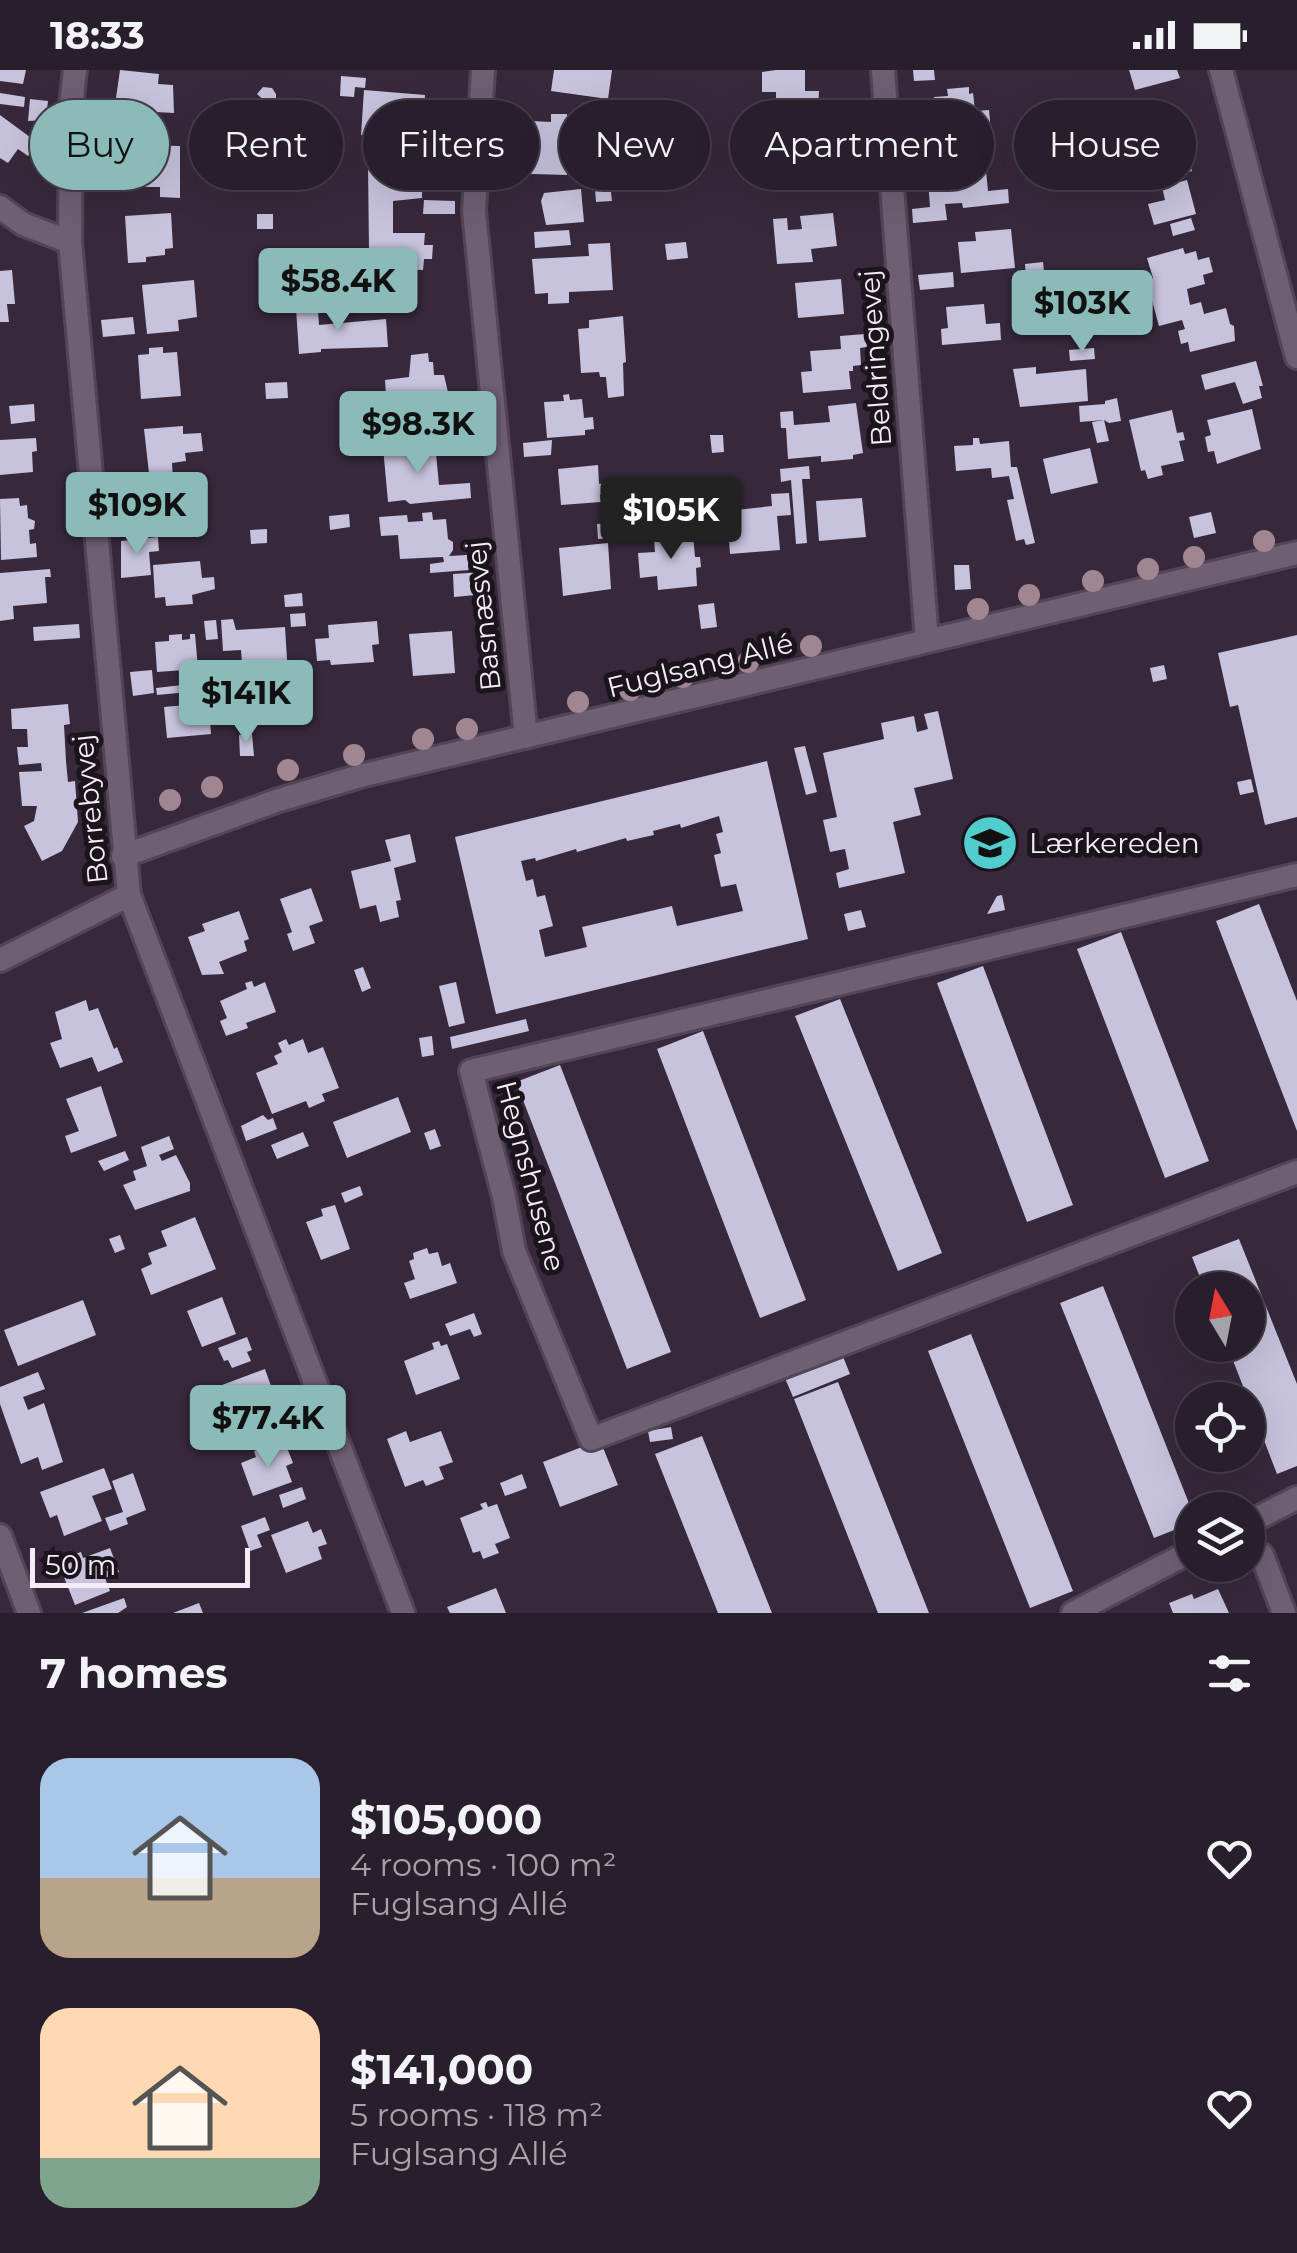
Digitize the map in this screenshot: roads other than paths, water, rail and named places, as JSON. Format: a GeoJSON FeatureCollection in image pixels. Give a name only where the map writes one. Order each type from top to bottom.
{"type":"FeatureCollection","features":[{"type":"Feature","properties":{"kind":"street","name":"Borrebyvej"},"geometry":{"type":"LineString","coordinates":[[75,70],[70,242],[129,895],[403,1613]]}},
{"type":"Feature","properties":{"kind":"street","name":"Basnæsvej"},"geometry":{"type":"LineString","coordinates":[[484,70],[474,211],[526,738]]}},
{"type":"Feature","properties":{"kind":"street","name":"Beldringevej"},"geometry":{"type":"LineString","coordinates":[[883,70],[927,641]]}},
{"type":"Feature","properties":{"kind":"street"},"geometry":{"type":"LineString","coordinates":[[1221,70],[1297,356]]}},
{"type":"Feature","properties":{"kind":"street"},"geometry":{"type":"LineString","coordinates":[[0,207],[23,224],[70,242]]}},
{"type":"Feature","properties":{"kind":"street","name":"Fuglsang Allé"},"geometry":{"type":"LineString","coordinates":[[123,856],[276,801],[360,776],[1297,553]]}},
{"type":"Feature","properties":{"kind":"street","name":"Hegnshusene"},"geometry":{"type":"LineString","coordinates":[[1297,876],[471,1071],[514,1251],[591,1439],[1297,1172]]}},
{"type":"Feature","properties":{"kind":"street"},"geometry":{"type":"LineString","coordinates":[[0,960],[129,895]]}},
{"type":"Feature","properties":{"kind":"street"},"geometry":{"type":"LineString","coordinates":[[1265,1514],[1297,1498]]}},
{"type":"Feature","properties":{"kind":"street"},"geometry":{"type":"LineString","coordinates":[[0,1536],[30,1613]]}},
{"type":"Feature","properties":{"kind":"street"},"geometry":{"type":"LineString","coordinates":[[1073,1613],[1175,1561]]}},
{"type":"Feature","properties":{"kind":"street"},"geometry":{"type":"LineString","coordinates":[[1265,1563],[1284,1613]]}},
{"type":"Feature","properties":{"kind":"place","name":"Lærkereden"},"geometry":{"type":"Point","coordinates":[990,843]}}]}
